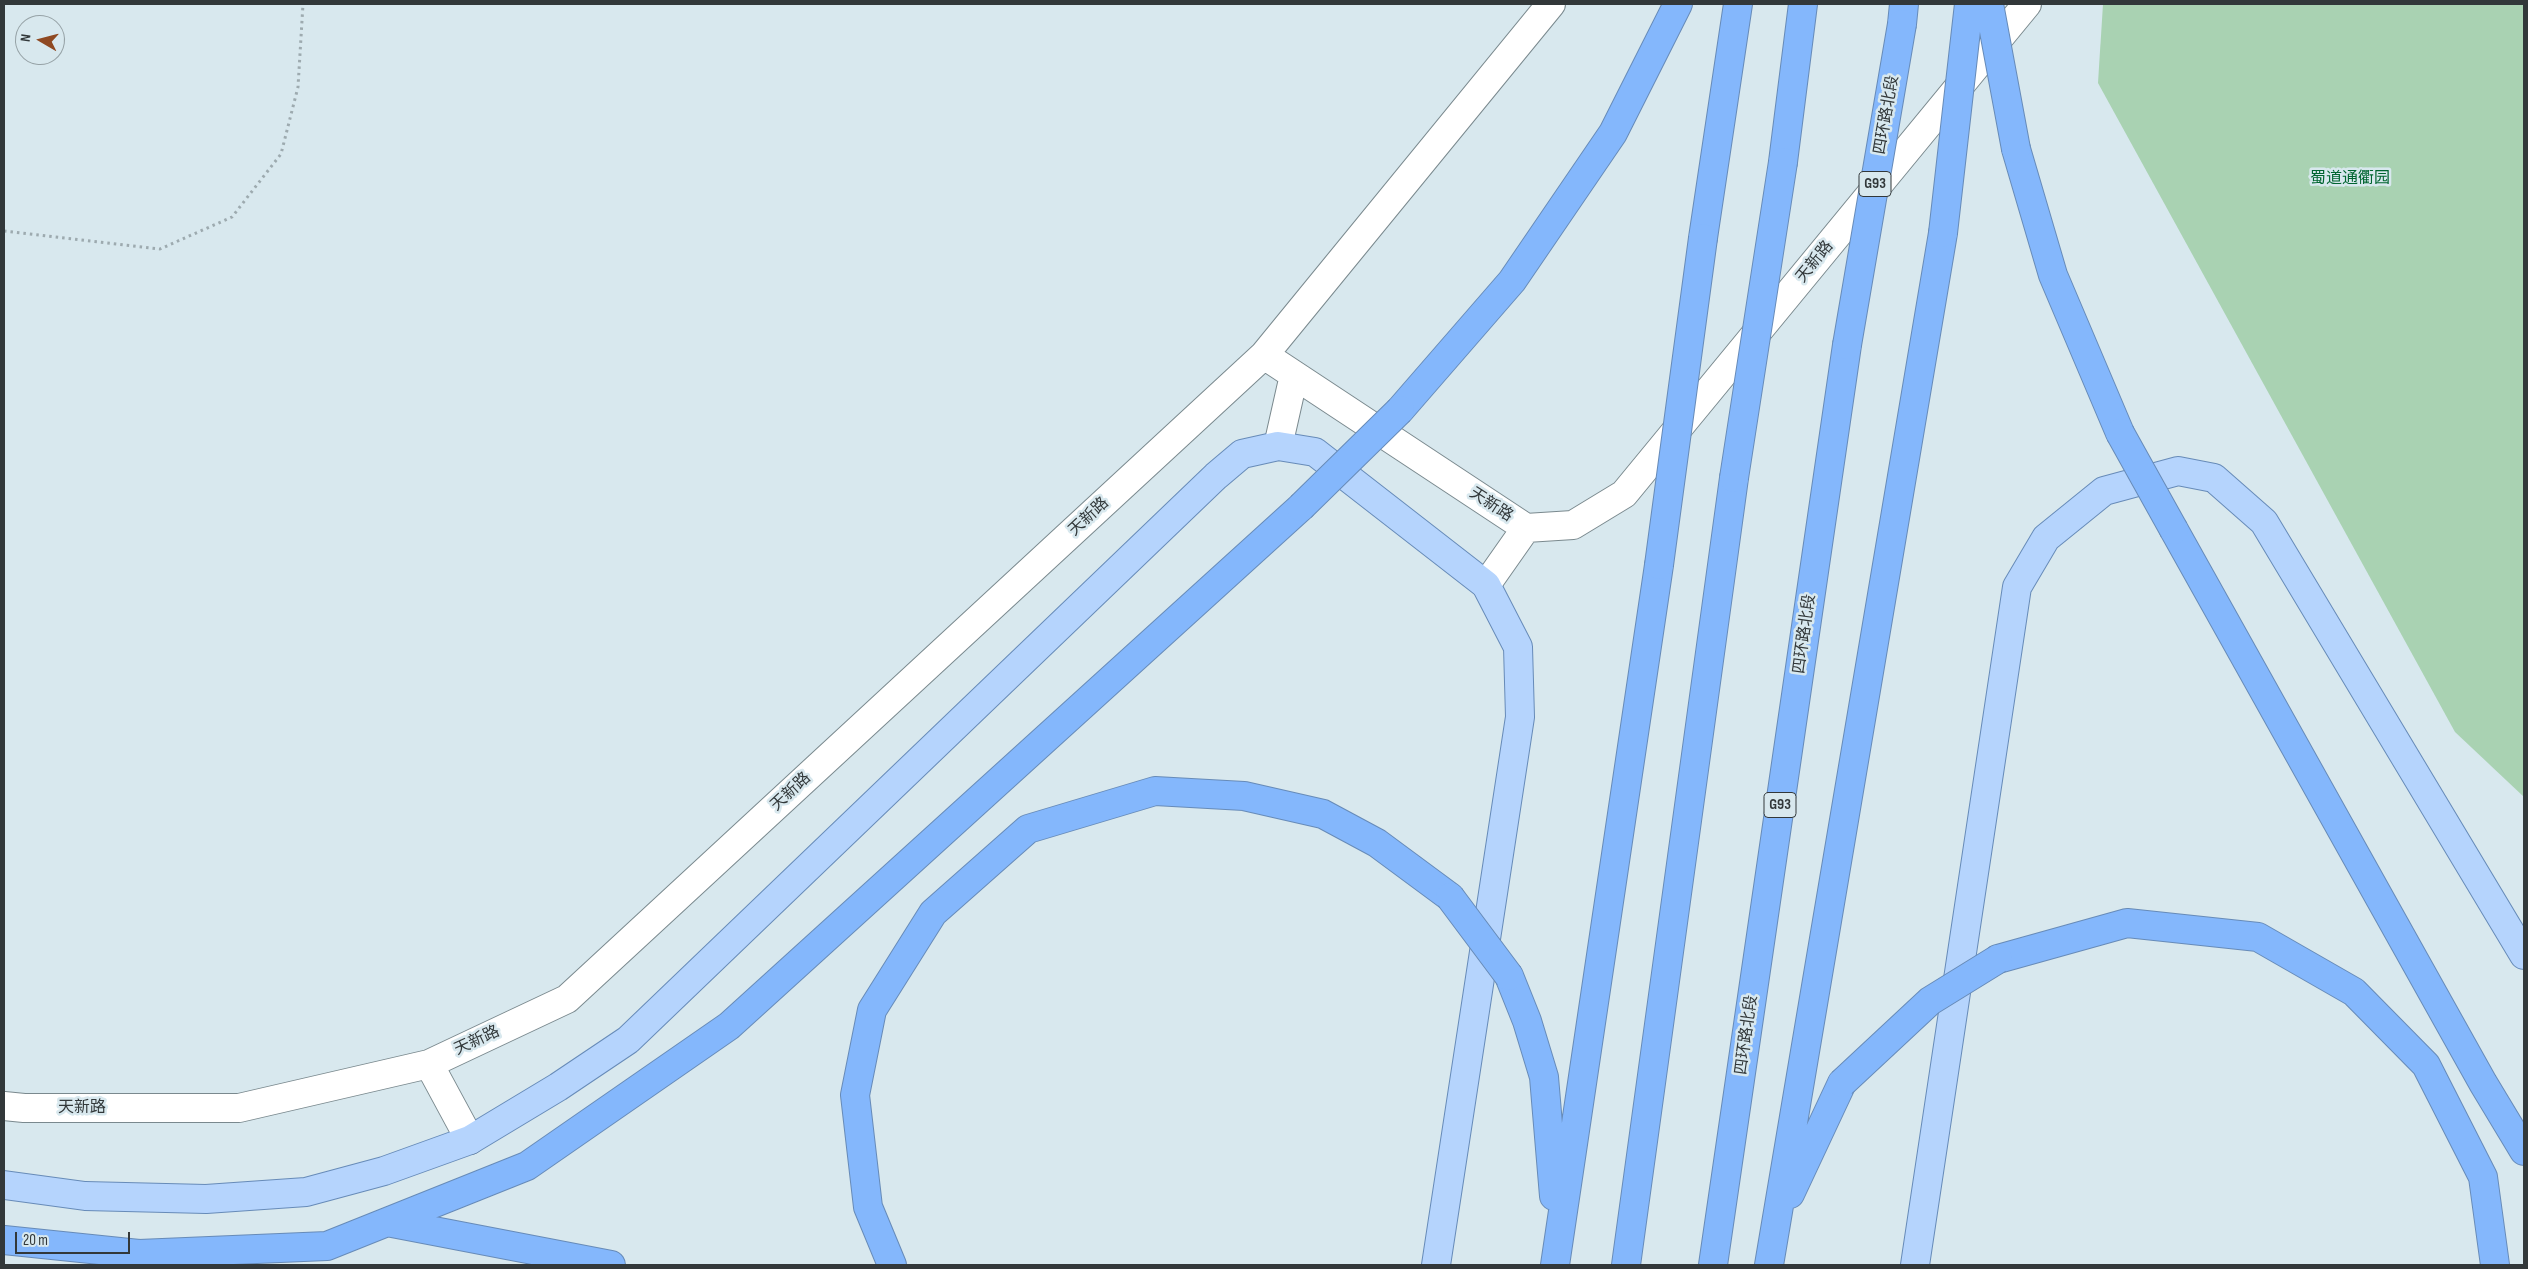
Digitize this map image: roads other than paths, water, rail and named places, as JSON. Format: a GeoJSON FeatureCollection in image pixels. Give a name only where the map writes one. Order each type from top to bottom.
{"type":"FeatureCollection","features":[{"type":"Feature","properties":{"kind":"highway"},"geometry":{"type":"LineString","coordinates":[[4,1240],[140,1254],[327,1246],[527,1166],[729,1026],[1300,507],[1400,410],[1512,281],[1613,133],[1678,4]]}},
{"type":"Feature","properties":{"kind":"highway"},"geometry":{"type":"LineString","coordinates":[[1556,1255],[1660,565],[1738,4]]}},
{"type":"Feature","properties":{"kind":"highway"},"geometry":{"type":"LineString","coordinates":[[1626,1265],[1734,478],[1783,162],[1803,4]]}},
{"type":"Feature","properties":{"kind":"highway"},"geometry":{"type":"LineString","coordinates":[[1769,1265],[1943,233],[1969,4]]}},
{"type":"Feature","properties":{"kind":"highway"},"geometry":{"type":"LineString","coordinates":[[1989,4],[2016,148],[2053,275],[2120,433],[2483,1083],[2524,1151]]}},
{"type":"Feature","properties":{"kind":"highway","name":"四环路北段"},"geometry":{"type":"LineString","coordinates":[[1713,1265],[1848,345],[1903,14]]}},
{"type":"Feature","properties":{"kind":"highway"},"geometry":{"type":"LineString","coordinates":[[892,1265],[868,1208],[855,1095],[872,1010],[933,913],[1028,829],[1155,791],[1244,796],[1323,814],[1377,843],[1450,897],[1509,976],[1527,1020],[1544,1077],[1556,1255]]}},
{"type":"Feature","properties":{"kind":"highway"},"geometry":{"type":"LineString","coordinates":[[1776,1224],[1842,1083],[1930,1001],[1998,959],[2127,923],[2258,937],[2354,992],[2426,1065],[2483,1177],[2495,1265]]}},
{"type":"Feature","properties":{"kind":"highway"},"geometry":{"type":"LineString","coordinates":[[387,1222],[611,1265]]}},
{"type":"Feature","properties":{"kind":"main road"},"geometry":{"type":"LineString","coordinates":[[4,1185],[85,1196],[206,1199],[306,1192],[384,1171],[470,1140],[558,1088],[628,1040],[1216,476],[1242,454],[1278,446],[1315,452],[1486,585],[1518,647],[1520,717],[1436,1265]]}},
{"type":"Feature","properties":{"kind":"main road"},"geometry":{"type":"LineString","coordinates":[[1915,1265],[2017,587],[2046,538],[2104,491],[2178,471],[2214,478],[2264,522],[2524,955]]}},
{"type":"Feature","properties":{"kind":"street"},"geometry":{"type":"LineString","coordinates":[[1264,355],[1551,4]]}},
{"type":"Feature","properties":{"kind":"street","name":"天新路"},"geometry":{"type":"LineString","coordinates":[[4,1106],[24,1108],[239,1108],[428,1064],[567,999],[1264,355],[1526,528],[1573,525],[1624,494],[2027,4]]}},
{"type":"Feature","properties":{"kind":"street"},"geometry":{"type":"LineString","coordinates":[[1278,446],[1294,375]]}},
{"type":"Feature","properties":{"kind":"street"},"geometry":{"type":"LineString","coordinates":[[1486,585],[1526,528]]}},
{"type":"Feature","properties":{"kind":"street"},"geometry":{"type":"LineString","coordinates":[[428,1064],[470,1140]]}},
{"type":"Feature","properties":{"kind":"park label","name":"蜀道通衢园"},"geometry":{"type":"Point","coordinates":[2350,179]}}]}
